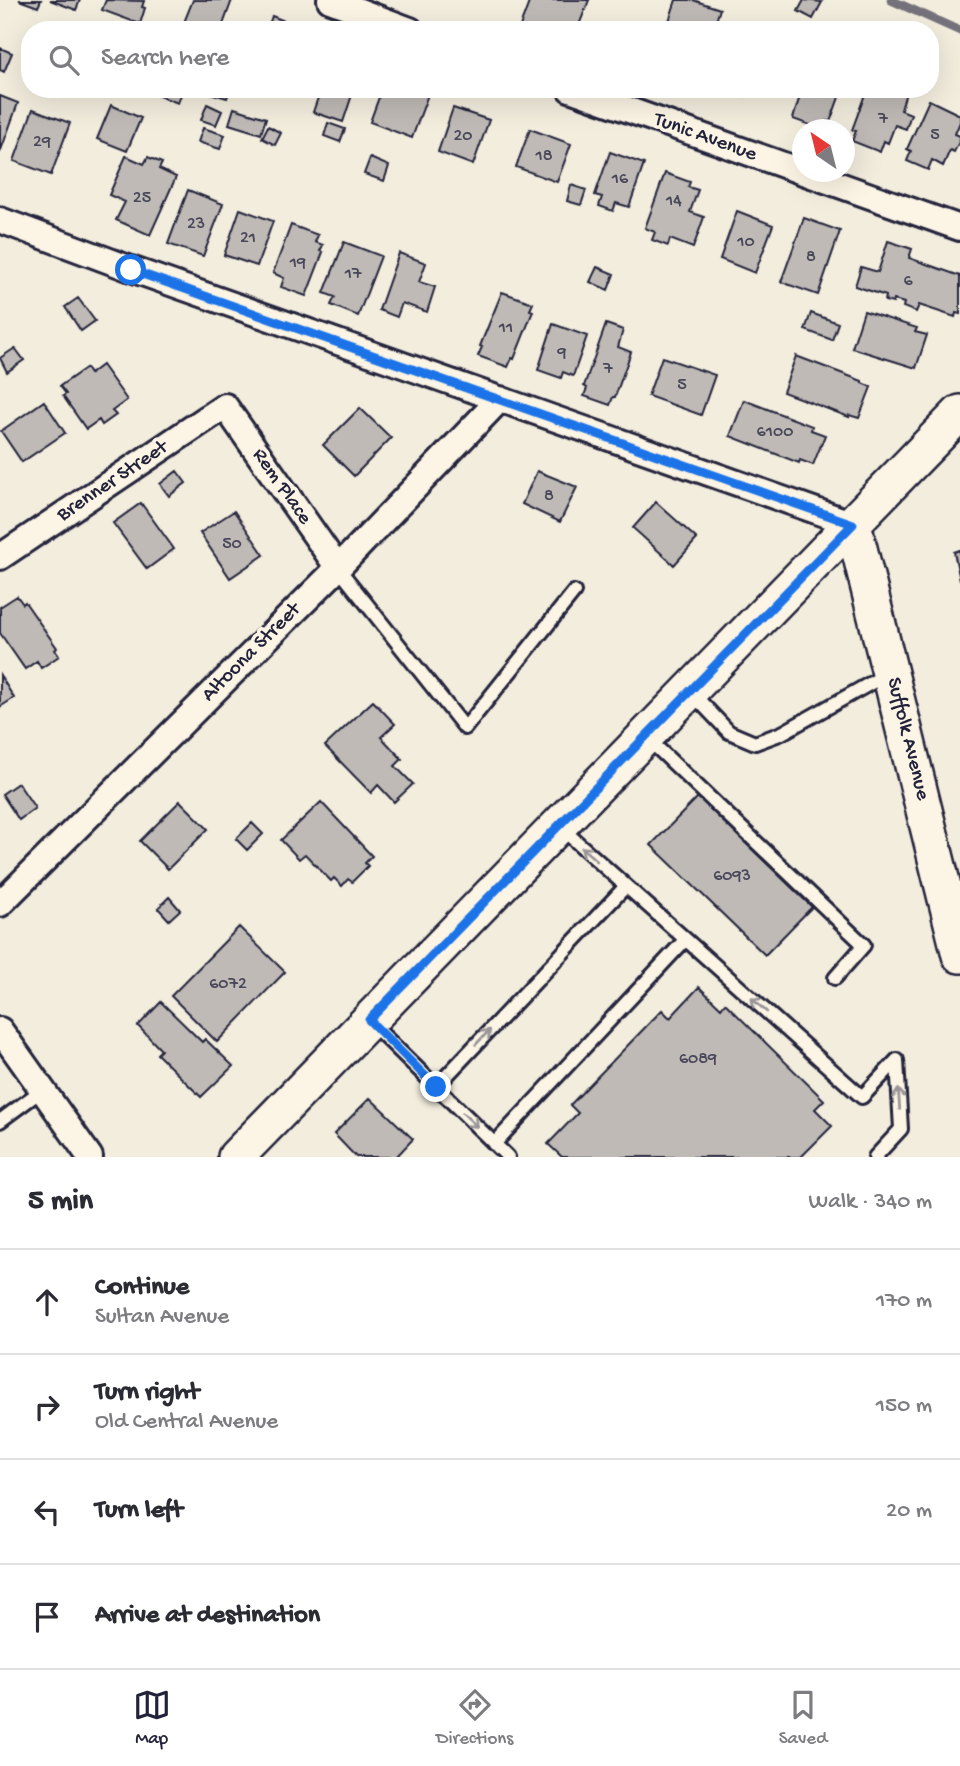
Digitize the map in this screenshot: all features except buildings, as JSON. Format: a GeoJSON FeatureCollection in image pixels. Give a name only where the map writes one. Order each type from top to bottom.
{"type":"FeatureCollection","features":[{"type":"Feature","properties":{"kind":"main road"},"geometry":{"type":"LineString","coordinates":[[236,1157],[960,414]]}},
{"type":"Feature","properties":{"kind":"main road","name":"Suffolk Avenue"},"geometry":{"type":"LineString","coordinates":[[853,524],[960,955]]}},
{"type":"Feature","properties":{"kind":"street"},"geometry":{"type":"LineString","coordinates":[[330,0],[386,21]]}},
{"type":"Feature","properties":{"kind":"street","name":"Tunic Avenue"},"geometry":{"type":"LineString","coordinates":[[595,98],[960,228]]}},
{"type":"Feature","properties":{"kind":"street"},"geometry":{"type":"LineString","coordinates":[[0,220],[131,270],[853,524]]}},
{"type":"Feature","properties":{"kind":"street","name":"Altoona Street"},"geometry":{"type":"LineString","coordinates":[[0,904],[338,568],[500,399]]}},
{"type":"Feature","properties":{"kind":"street","name":"Rem Place"},"geometry":{"type":"LineString","coordinates":[[225,406],[338,568]]}},
{"type":"Feature","properties":{"kind":"street","name":"Brenner Street"},"geometry":{"type":"LineString","coordinates":[[0,557],[225,406]]}},
{"type":"Feature","properties":{"kind":"street"},"geometry":{"type":"LineString","coordinates":[[0,1030],[90,1157]]}},
{"type":"Feature","properties":{"kind":"lane"},"geometry":{"type":"LineString","coordinates":[[338,568],[465,728],[573,592]]}},
{"type":"Feature","properties":{"kind":"lane"},"geometry":{"type":"LineString","coordinates":[[690,691],[729,732],[755,743],[782,733],[891,672]]}},
{"type":"Feature","properties":{"kind":"lane"},"geometry":{"type":"LineString","coordinates":[[646,736],[864,945],[835,978]]}},
{"type":"Feature","properties":{"kind":"lane"},"geometry":{"type":"LineString","coordinates":[[558,826],[862,1097],[897,1060],[901,1129],[875,1157]]}},
{"type":"Feature","properties":{"kind":"lane"},"geometry":{"type":"LineString","coordinates":[[436,1087],[626,887]]}},
{"type":"Feature","properties":{"kind":"lane"},"geometry":{"type":"LineString","coordinates":[[494,1144],[685,940]]}},
{"type":"Feature","properties":{"kind":"lane"},"geometry":{"type":"LineString","coordinates":[[369,1020],[508,1157]]}},
{"type":"Feature","properties":{"kind":"lane"},"geometry":{"type":"LineString","coordinates":[[0,1121],[42,1090]]}},
{"type":"Feature","properties":{"kind":"waterway"},"geometry":{"type":"LineString","coordinates":[[891,0],[938,21]]}},
{"type":"Feature","properties":{"kind":"waterway"},"geometry":{"type":"LineString","coordinates":[[939,22],[960,31]]}},
{"type":"Feature","properties":{"kind":"route"},"geometry":{"type":"LineString","coordinates":[[131,270],[853,524],[369,1020],[436,1087]]}}]}
